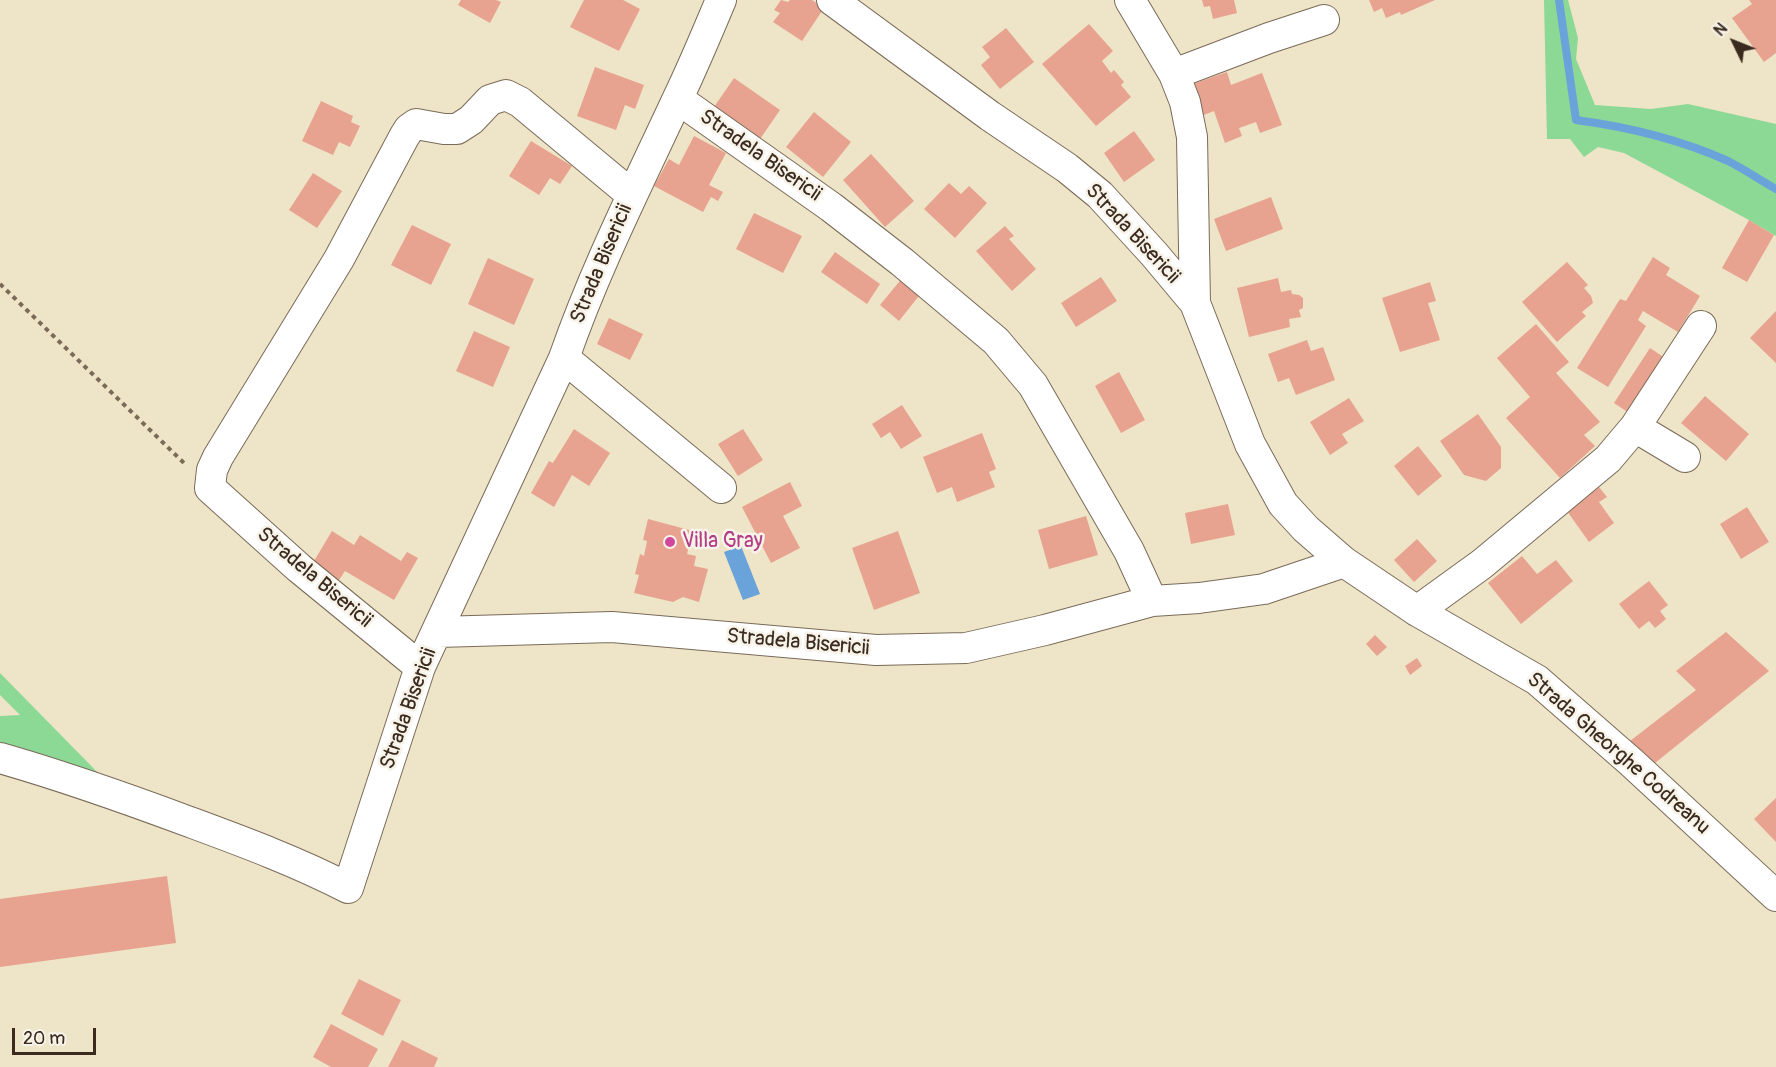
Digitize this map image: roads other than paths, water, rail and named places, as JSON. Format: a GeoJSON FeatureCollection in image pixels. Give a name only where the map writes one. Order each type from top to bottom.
{"type":"FeatureCollection","features":[{"type":"Feature","properties":{"kind":"street","name":"Strada Bisericii"},"geometry":{"type":"LineString","coordinates":[[0,758],[108,792],[184,820],[302,865],[348,888],[420,667],[564,358],[585,298],[678,99],[721,0]]}},
{"type":"Feature","properties":{"kind":"street","name":"Strada Bisericii"},"geometry":{"type":"LineString","coordinates":[[832,0],[877,35],[1066,168],[1100,195],[1148,246],[1195,303]]}},
{"type":"Feature","properties":{"kind":"street","name":"Strada Gheorghe Codreanu"},"geometry":{"type":"LineString","coordinates":[[1130,0],[1174,74],[1185,102],[1192,137],[1195,303],[1250,444],[1282,504],[1306,529],[1344,562],[1417,610],[1537,680],[1616,748],[1776,896]]}},
{"type":"Feature","properties":{"kind":"street"},"geometry":{"type":"LineString","coordinates":[[1174,74],[1324,20]]}},
{"type":"Feature","properties":{"kind":"street","name":"Strada Bisericii"},"geometry":{"type":"LineString","coordinates":[[210,488],[212,470],[218,457],[339,259],[404,137],[416,124],[456,129],[471,120],[490,100],[506,95],[520,102],[632,195]]}},
{"type":"Feature","properties":{"kind":"street","name":"Stradela Bisericii"},"geometry":{"type":"LineString","coordinates":[[678,99],[831,207],[902,262],[996,341],[1033,385],[1129,551],[1152,601]]}},
{"type":"Feature","properties":{"kind":"street"},"geometry":{"type":"LineString","coordinates":[[1417,610],[1482,564],[1608,459],[1635,427],[1701,326]]}},
{"type":"Feature","properties":{"kind":"street"},"geometry":{"type":"LineString","coordinates":[[564,358],[721,488]]}},
{"type":"Feature","properties":{"kind":"street"},"geometry":{"type":"LineString","coordinates":[[1635,427],[1685,457]]}},
{"type":"Feature","properties":{"kind":"street","name":"Stradela Bisericii"},"geometry":{"type":"LineString","coordinates":[[210,488],[299,568],[420,667]]}},
{"type":"Feature","properties":{"kind":"street","name":"Stradela Bisericii"},"geometry":{"type":"LineString","coordinates":[[438,632],[612,627],[876,650],[966,648],[1045,630],[1152,601],[1199,598],[1264,589],[1344,562]]}},
{"type":"Feature","properties":{"kind":"water"},"geometry":{"type":"Polygon","coordinates":[[[741,546],[760,594],[743,600],[724,552],[741,546]]]}},
{"type":"Feature","properties":{"kind":"waterway"},"geometry":{"type":"LineString","coordinates":[[1559,0],[1576,120],[1634,130],[1691,146],[1728,161],[1776,189]]}},
{"type":"Feature","properties":{"kind":"place","name":"Villa Gray"},"geometry":{"type":"Point","coordinates":[670,542]}}]}
